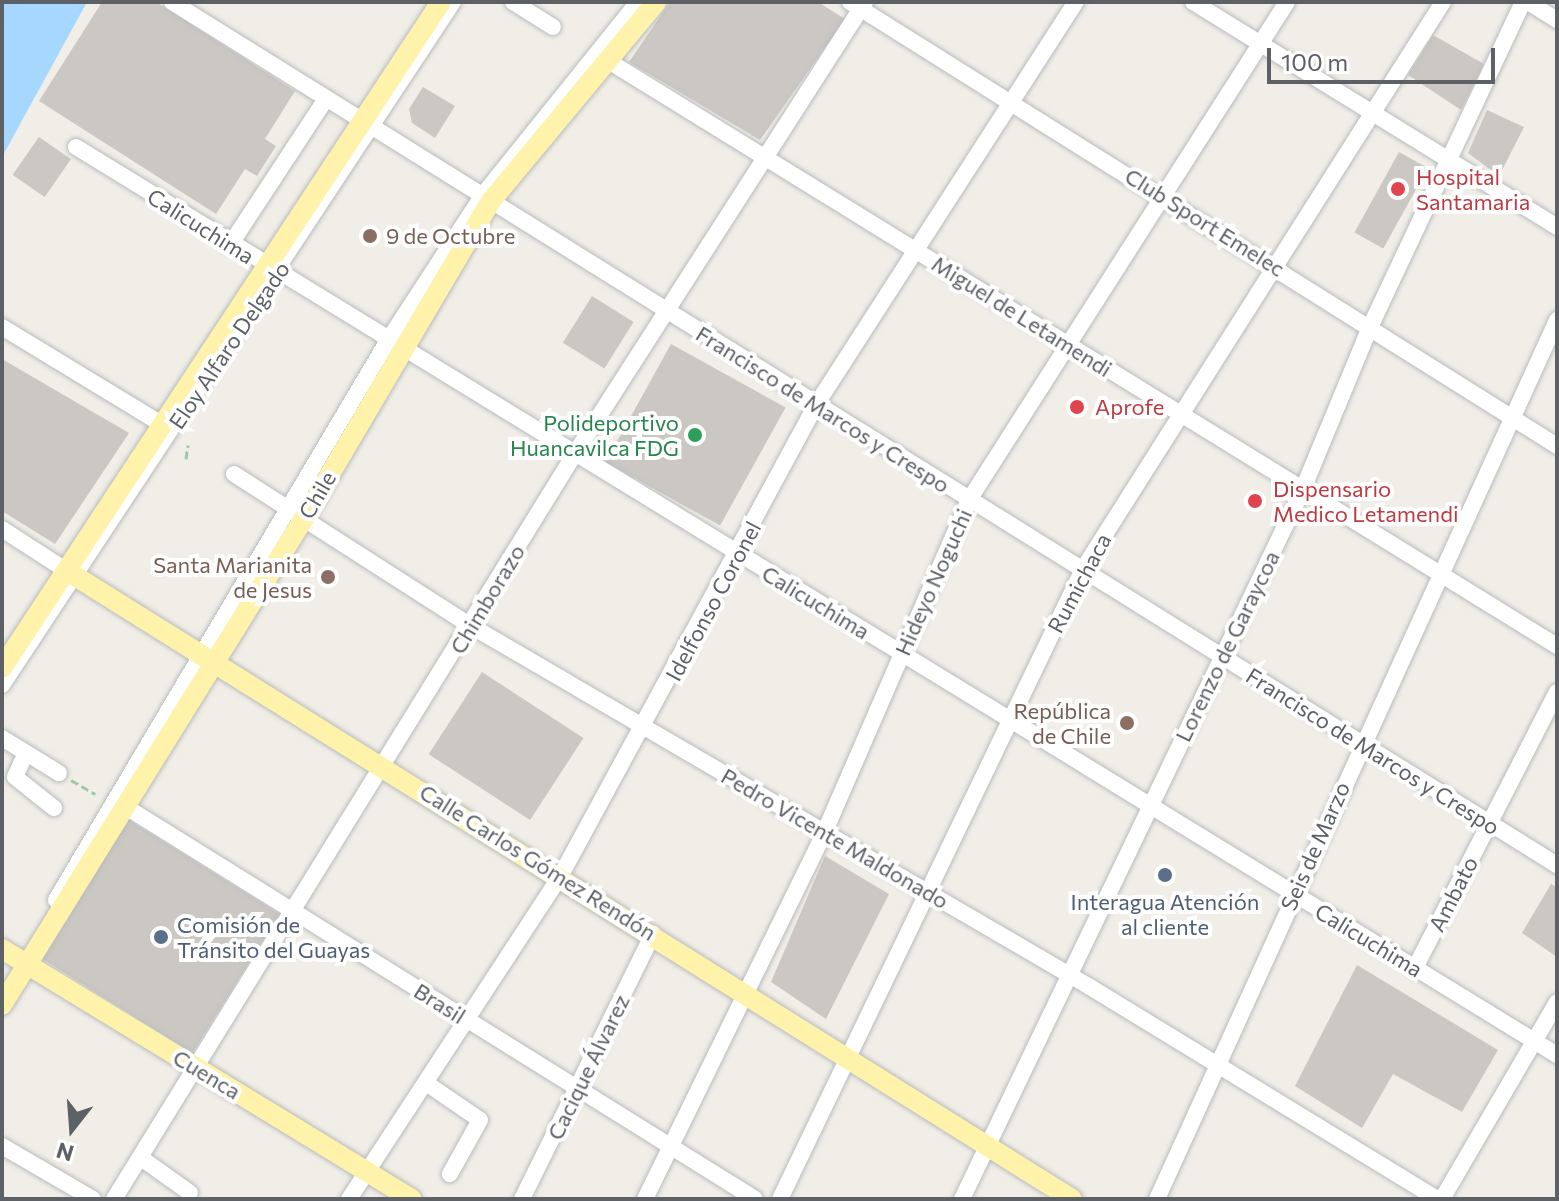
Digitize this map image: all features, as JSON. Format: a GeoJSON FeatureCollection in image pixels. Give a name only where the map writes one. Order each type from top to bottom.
{"type":"FeatureCollection","features":[{"type":"Feature","properties":{"kind":"main road","name":"Eloy Alfaro Delgado"},"geometry":{"type":"LineString","coordinates":[[2,668],[71,574],[163,425],[368,125],[441,2]]}},
{"type":"Feature","properties":{"kind":"main road","name":"Chile"},"geometry":{"type":"LineString","coordinates":[[2,1005],[24,962],[126,807],[209,657],[394,346],[487,199],[600,55],[656,2]]}},
{"type":"Feature","properties":{"kind":"main road","name":"Calle Carlos Gómez Rendón"},"geometry":{"type":"LineString","coordinates":[[71,574],[561,875],[1072,1199]]}},
{"type":"Feature","properties":{"kind":"main road","name":"Cuenca"},"geometry":{"type":"LineString","coordinates":[[2,949],[412,1199]]}},
{"type":"Feature","properties":{"kind":"street","name":"Francisco de Marcos y Crespo"},"geometry":{"type":"LineString","coordinates":[[172,2],[1557,865]]}},
{"type":"Feature","properties":{"kind":"street","name":"Eloy Alfaro Delgado"},"geometry":{"type":"LineString","coordinates":[[368,125],[453,2]]}},
{"type":"Feature","properties":{"kind":"street"},"geometry":{"type":"LineString","coordinates":[[513,2],[553,27]]}},
{"type":"Feature","properties":{"kind":"street","name":"Chile"},"geometry":{"type":"LineString","coordinates":[[600,55],[638,2]]}},
{"type":"Feature","properties":{"kind":"street","name":"Idelfonso Coronel"},"geometry":{"type":"LineString","coordinates":[[349,1199],[561,875],[646,728],[816,405],[1076,2]]}},
{"type":"Feature","properties":{"kind":"street"},"geometry":{"type":"LineString","coordinates":[[1193,2],[1557,227]]}},
{"type":"Feature","properties":{"kind":"street","name":"Hideyo Noguchi"},"geometry":{"type":"LineString","coordinates":[[645,1199],[748,996],[825,831],[969,500],[1064,342],[1287,2]]}},
{"type":"Feature","properties":{"kind":"street","name":"Rumichaca"},"geometry":{"type":"LineString","coordinates":[[780,1199],[844,1056],[1083,569],[1178,412],[1443,2]]}},
{"type":"Feature","properties":{"kind":"street"},"geometry":{"type":"LineString","coordinates":[[1526,2],[1557,20]]}},
{"type":"Feature","properties":{"kind":"street","name":"Lorenzo de Garaycoa"},"geometry":{"type":"LineString","coordinates":[[962,1199],[1303,489],[1371,325],[1452,162],[1526,2]]}},
{"type":"Feature","properties":{"kind":"street","name":"Club Sport Emelec"},"geometry":{"type":"LineString","coordinates":[[859,4],[1010,102],[1371,325],[1557,446]]}},
{"type":"Feature","properties":{"kind":"street","name":"Chimborazo"},"geometry":{"type":"LineString","coordinates":[[114,1199],[385,766],[574,455],[859,4]]}},
{"type":"Feature","properties":{"kind":"street","name":"Miguel de Letamendi"},"geometry":{"type":"LineString","coordinates":[[600,55],[1557,646]]}},
{"type":"Feature","properties":{"kind":"street"},"geometry":{"type":"LineString","coordinates":[[230,245],[326,99]]}},
{"type":"Feature","properties":{"kind":"street","name":"Calicuchima"},"geometry":{"type":"LineString","coordinates":[[76,147],[271,271],[1557,1055]]}},
{"type":"Feature","properties":{"kind":"street","name":"Eloy Alfaro Delgado"},"geometry":{"type":"LineString","coordinates":[[2,685],[71,574],[271,271]]}},
{"type":"Feature","properties":{"kind":"street","name":"Seis de Marzo"},"geometry":{"type":"LineString","coordinates":[[1157,1199],[1361,743],[1557,320]]}},
{"type":"Feature","properties":{"kind":"street"},"geometry":{"type":"LineString","coordinates":[[2,327],[163,425]]}},
{"type":"Feature","properties":{"kind":"street","name":"Pedro Vicente Maldonado"},"geometry":{"type":"LineString","coordinates":[[234,474],[471,626],[925,890],[1439,1199]]}},
{"type":"Feature","properties":{"kind":"street","name":"Calle Carlos Gómez Rendón"},"geometry":{"type":"LineString","coordinates":[[2,529],[71,574]]}},
{"type":"Feature","properties":{"kind":"street","name":"Chile"},"geometry":{"type":"LineString","coordinates":[[2,990],[24,962],[209,657]]}},
{"type":"Feature","properties":{"kind":"street","name":"Ambato"},"geometry":{"type":"LineString","coordinates":[[1415,968],[1557,692]]}},
{"type":"Feature","properties":{"kind":"street"},"geometry":{"type":"LineString","coordinates":[[2,738],[59,773]]}},
{"type":"Feature","properties":{"kind":"street"},"geometry":{"type":"LineString","coordinates":[[26,753],[15,777],[54,808]]}},
{"type":"Feature","properties":{"kind":"street","name":"Brasil"},"geometry":{"type":"LineString","coordinates":[[126,807],[755,1199]]}},
{"type":"Feature","properties":{"kind":"street","name":"Cacique Álvarez"},"geometry":{"type":"LineString","coordinates":[[522,1199],[653,934]]}},
{"type":"Feature","properties":{"kind":"street"},"geometry":{"type":"LineString","coordinates":[[1439,1199],[1557,1002]]}},
{"type":"Feature","properties":{"kind":"street"},"geometry":{"type":"LineString","coordinates":[[426,1083],[480,1120],[450,1174]]}},
{"type":"Feature","properties":{"kind":"street"},"geometry":{"type":"LineString","coordinates":[[2,1146],[93,1199]]}},
{"type":"Feature","properties":{"kind":"street"},"geometry":{"type":"LineString","coordinates":[[141,1158],[190,1193]]}},
{"type":"Feature","properties":{"kind":"path"},"geometry":{"type":"LineString","coordinates":[[186,459],[188,445]]}},
{"type":"Feature","properties":{"kind":"path"},"geometry":{"type":"LineString","coordinates":[[59,773],[95,794]]}},
{"type":"Feature","properties":{"kind":"water"},"geometry":{"type":"Polygon","coordinates":[[[2,2],[87,2],[2,157],[2,2]]]}},
{"type":"Feature","properties":{"kind":"building"},"geometry":{"type":"Polygon","coordinates":[[[102,2],[156,2],[295,91],[265,139],[276,146],[257,176],[245,169],[216,214],[39,101],[102,2]]]}},
{"type":"Feature","properties":{"kind":"building"},"geometry":{"type":"Polygon","coordinates":[[[670,2],[818,2],[845,19],[760,140],[629,62],[670,2]]]}},
{"type":"Feature","properties":{"kind":"building"},"geometry":{"type":"Polygon","coordinates":[[[1433,35],[1484,64],[1461,110],[1408,75],[1433,35]]]}},
{"type":"Feature","properties":{"kind":"building"},"geometry":{"type":"Polygon","coordinates":[[[423,87],[455,106],[435,138],[412,123],[409,109],[423,87]]]}},
{"type":"Feature","properties":{"kind":"building"},"geometry":{"type":"Polygon","coordinates":[[[1487,110],[1524,127],[1499,176],[1468,153],[1487,110]]]}},
{"type":"Feature","properties":{"kind":"building"},"geometry":{"type":"Polygon","coordinates":[[[39,137],[71,159],[45,197],[13,175],[39,137]]]}},
{"type":"Feature","properties":{"kind":"building","name":"Hospital Santamaria"},"geometry":{"type":"Polygon","coordinates":[[[1399,152],[1428,168],[1383,248],[1354,232],[1399,152]]]}},
{"type":"Feature","properties":{"kind":"building"},"geometry":{"type":"Polygon","coordinates":[[[592,296],[634,322],[604,369],[563,343],[592,296]]]}},
{"type":"Feature","properties":{"kind":"building","name":"Polideportivo Huancavilca FDG"},"geometry":{"type":"Polygon","coordinates":[[[671,344],[786,408],[720,526],[606,462],[671,344]]]}},
{"type":"Feature","properties":{"kind":"building"},"geometry":{"type":"Polygon","coordinates":[[[2,359],[129,433],[55,544],[2,511],[2,359]]]}},
{"type":"Feature","properties":{"kind":"building"},"geometry":{"type":"Polygon","coordinates":[[[482,672],[583,738],[530,820],[429,754],[482,672]]]}},
{"type":"Feature","properties":{"kind":"building","name":"Comisión de Tránsito del Guayas"},"geometry":{"type":"Polygon","coordinates":[[[126,818],[279,914],[193,1053],[39,957],[126,818]]]}},
{"type":"Feature","properties":{"kind":"building"},"geometry":{"type":"Polygon","coordinates":[[[825,856],[889,894],[826,1019],[771,982],[825,856]]]}},
{"type":"Feature","properties":{"kind":"building"},"geometry":{"type":"Polygon","coordinates":[[[1551,884],[1557,887],[1557,957],[1522,933],[1551,884]]]}},
{"type":"Feature","properties":{"kind":"building"},"geometry":{"type":"Polygon","coordinates":[[[1357,965],[1498,1050],[1462,1112],[1393,1074],[1362,1128],[1295,1086],[1357,965]]]}},
{"type":"Feature","properties":{"kind":"place","name":"Hospital Santamaria"},"geometry":{"type":"Point","coordinates":[1398,189]}},
{"type":"Feature","properties":{"kind":"place","name":"9 de Octubre"},"geometry":{"type":"Point","coordinates":[370,236]}},
{"type":"Feature","properties":{"kind":"place","name":"Aprofe"},"geometry":{"type":"Point","coordinates":[1077,407]}},
{"type":"Feature","properties":{"kind":"place","name":"Polideportivo Huancavilca FDG"},"geometry":{"type":"Point","coordinates":[695,435]}},
{"type":"Feature","properties":{"kind":"place","name":"Dispensario Medico Letamendi"},"geometry":{"type":"Point","coordinates":[1255,501]}},
{"type":"Feature","properties":{"kind":"place","name":"Santa Marianita de Jesus"},"geometry":{"type":"Point","coordinates":[328,577]}},
{"type":"Feature","properties":{"kind":"place","name":"República de Chile"},"geometry":{"type":"Point","coordinates":[1127,723]}},
{"type":"Feature","properties":{"kind":"place","name":"Interagua Atención al cliente"},"geometry":{"type":"Point","coordinates":[1165,875]}},
{"type":"Feature","properties":{"kind":"place","name":"Comisión de Tránsito del Guayas"},"geometry":{"type":"Point","coordinates":[161,937]}}]}
